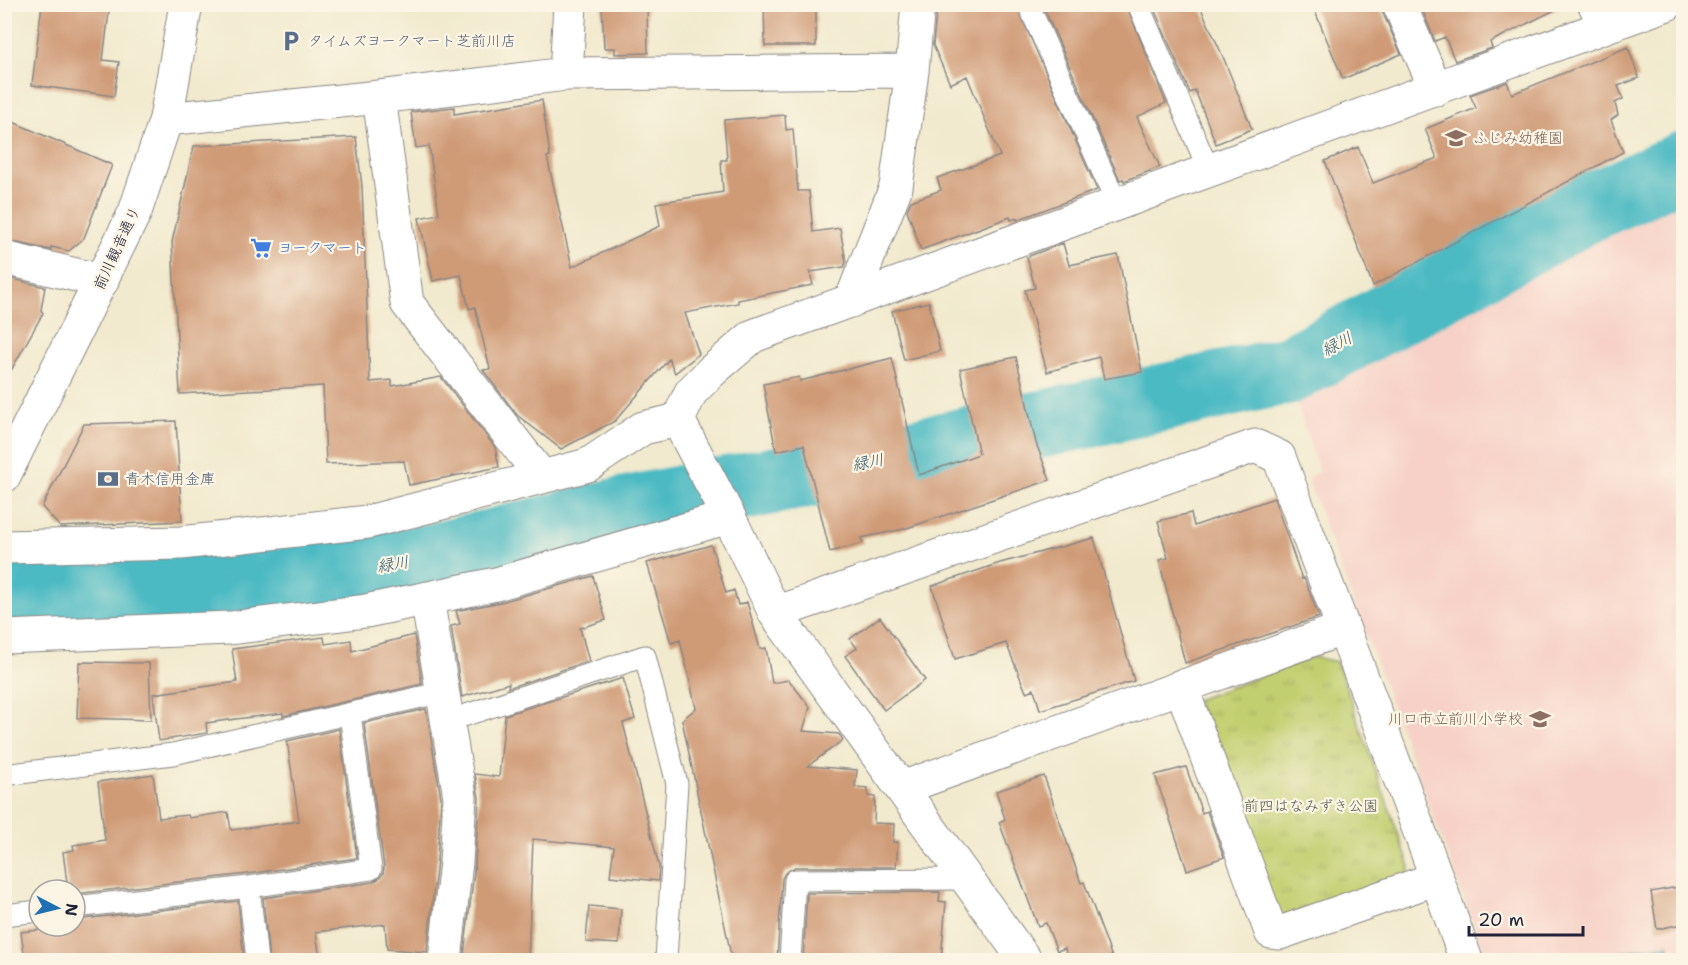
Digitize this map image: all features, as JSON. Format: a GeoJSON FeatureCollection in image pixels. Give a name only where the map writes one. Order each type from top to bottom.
{"type":"FeatureCollection","features":[{"type":"Feature","properties":{"kind":"street","name":"前川観音通り"},"geometry":{"type":"LineString","coordinates":[[4,476],[135,212],[166,119],[186,4]]}},
{"type":"Feature","properties":{"kind":"street"},"geometry":{"type":"LineString","coordinates":[[566,74],[570,4]]}},
{"type":"Feature","properties":{"kind":"street"},"geometry":{"type":"LineString","coordinates":[[850,301],[896,187],[912,71],[918,4]]}},
{"type":"Feature","properties":{"kind":"street"},"geometry":{"type":"LineString","coordinates":[[1399,4],[1436,89]]}},
{"type":"Feature","properties":{"kind":"street"},"geometry":{"type":"LineString","coordinates":[[678,420],[691,392],[753,336],[1436,89],[1594,16],[1667,4]]}},
{"type":"Feature","properties":{"kind":"street"},"geometry":{"type":"LineString","coordinates":[[166,119],[379,97],[566,74],[912,71]]}},
{"type":"Feature","properties":{"kind":"street"},"geometry":{"type":"LineString","coordinates":[[379,97],[407,303],[542,477]]}},
{"type":"Feature","properties":{"kind":"street"},"geometry":{"type":"LineString","coordinates":[[4,258],[102,281]]}},
{"type":"Feature","properties":{"kind":"street"},"geometry":{"type":"LineString","coordinates":[[4,547],[181,543],[368,522],[588,465],[643,428],[678,420]]}},
{"type":"Feature","properties":{"kind":"street"},"geometry":{"type":"LineString","coordinates":[[678,420],[726,511],[775,613],[1025,960]]}},
{"type":"Feature","properties":{"kind":"street"},"geometry":{"type":"LineString","coordinates":[[775,613],[1255,446],[1279,457],[1466,960]]}},
{"type":"Feature","properties":{"kind":"street"},"geometry":{"type":"LineString","coordinates":[[4,637],[230,628],[366,610],[496,584],[726,511]]}},
{"type":"Feature","properties":{"kind":"street"},"geometry":{"type":"LineString","coordinates":[[427,598],[460,797],[456,862],[445,960]]}},
{"type":"Feature","properties":{"kind":"street"},"geometry":{"type":"LineString","coordinates":[[902,788],[1342,629]]}},
{"type":"Feature","properties":{"kind":"street"},"geometry":{"type":"LineString","coordinates":[[1181,686],[1271,932],[1280,933],[1437,878]]}},
{"type":"Feature","properties":{"kind":"lane"},"geometry":{"type":"LineString","coordinates":[[1028,4],[1117,204]]}},
{"type":"Feature","properties":{"kind":"lane"},"geometry":{"type":"LineString","coordinates":[[1138,4],[1209,171]]}},
{"type":"Feature","properties":{"kind":"lane"},"geometry":{"type":"LineString","coordinates":[[4,775],[173,754],[350,714],[445,706],[645,656],[677,784],[666,960]]}},
{"type":"Feature","properties":{"kind":"lane"},"geometry":{"type":"LineString","coordinates":[[87,906],[249,887],[371,869],[350,714]]}},
{"type":"Feature","properties":{"kind":"lane"},"geometry":{"type":"LineString","coordinates":[[789,960],[795,880],[967,879]]}},
{"type":"Feature","properties":{"kind":"lane"},"geometry":{"type":"LineString","coordinates":[[249,887],[257,960]]}},
{"type":"Feature","properties":{"kind":"lane"},"geometry":{"type":"LineString","coordinates":[[4,915],[27,912]]}},
{"type":"Feature","properties":{"kind":"shaded area","name":"川口市立前川小学校"},"geometry":{"type":"Polygon","coordinates":[[[1683,178],[1683,960],[1487,960],[1307,478],[1319,472],[1291,386],[1683,178]]]}},
{"type":"Feature","properties":{"kind":"green space","name":"前四はなみずき公園"},"geometry":{"type":"Polygon","coordinates":[[[1313,657],[1337,662],[1410,867],[1407,878],[1274,919],[1196,700],[1313,657]]]}},
{"type":"Feature","properties":{"kind":"water"},"geometry":{"type":"Polygon","coordinates":[[[1668,944],[1671,960],[1575,960],[1668,944]]]}},
{"type":"Feature","properties":{"kind":"building"},"geometry":{"type":"Polygon","coordinates":[[[42,4],[110,4],[103,60],[119,62],[114,96],[32,85],[42,4]]]}},
{"type":"Feature","properties":{"kind":"building"},"geometry":{"type":"Polygon","coordinates":[[[602,4],[647,4],[648,53],[615,54],[615,48],[604,48],[602,4]]]}},
{"type":"Feature","properties":{"kind":"building"},"geometry":{"type":"Polygon","coordinates":[[[764,4],[816,4],[816,46],[765,46],[764,4]]]}},
{"type":"Feature","properties":{"kind":"building"},"geometry":{"type":"Polygon","coordinates":[[[937,4],[1016,4],[1097,190],[1017,220],[1017,218],[1011,220],[1010,217],[921,250],[907,210],[911,201],[941,190],[937,178],[1000,156],[967,76],[950,84],[933,45],[937,4]]]}},
{"type":"Feature","properties":{"kind":"building"},"geometry":{"type":"Polygon","coordinates":[[[1042,4],[1126,4],[1166,103],[1137,117],[1160,167],[1124,181],[1120,180],[1042,4]]]}},
{"type":"Feature","properties":{"kind":"building"},"geometry":{"type":"Polygon","coordinates":[[[1152,4],[1199,4],[1252,129],[1216,144],[1195,90],[1190,93],[1152,4]]]}},
{"type":"Feature","properties":{"kind":"building"},"geometry":{"type":"Polygon","coordinates":[[[1312,4],[1381,4],[1401,54],[1343,79],[1312,4]]]}},
{"type":"Feature","properties":{"kind":"building"},"geometry":{"type":"Polygon","coordinates":[[[1420,4],[1567,4],[1490,42],[1492,48],[1455,61],[1445,37],[1435,41],[1420,4]]]}},
{"type":"Feature","properties":{"kind":"building"},"geometry":{"type":"Polygon","coordinates":[[[1628,47],[1639,78],[1618,86],[1623,99],[1615,103],[1618,115],[1611,120],[1623,152],[1373,286],[1325,161],[1358,147],[1373,183],[1437,158],[1425,129],[1476,108],[1470,95],[1507,82],[1512,94],[1628,47]]]}},
{"type":"Feature","properties":{"kind":"building"},"geometry":{"type":"Polygon","coordinates":[[[542,100],[550,156],[547,157],[572,267],[660,226],[656,203],[723,192],[721,160],[727,160],[724,120],[785,115],[786,130],[793,129],[798,191],[809,191],[813,232],[840,228],[846,262],[844,267],[810,272],[813,285],[685,313],[699,354],[675,373],[669,359],[615,421],[561,449],[517,415],[483,370],[490,369],[475,307],[469,309],[461,275],[433,281],[419,218],[439,214],[429,146],[416,148],[411,112],[454,107],[454,114],[542,100]]]}},
{"type":"Feature","properties":{"kind":"building"},"geometry":{"type":"Polygon","coordinates":[[[4,118],[112,165],[84,238],[69,251],[51,247],[51,250],[4,240],[4,118]]]}},
{"type":"Feature","properties":{"kind":"building"},"geometry":{"type":"Polygon","coordinates":[[[356,137],[362,186],[370,382],[392,380],[392,386],[441,377],[495,447],[499,467],[409,485],[404,461],[326,464],[323,386],[180,394],[172,242],[194,146],[356,137]]]}},
{"type":"Feature","properties":{"kind":"building"},"geometry":{"type":"Polygon","coordinates":[[[1063,243],[1069,265],[1118,255],[1142,372],[1104,379],[1099,357],[1047,372],[1025,290],[1035,288],[1027,257],[1063,243]]]}},
{"type":"Feature","properties":{"kind":"building"},"geometry":{"type":"Polygon","coordinates":[[[4,277],[45,287],[41,310],[43,313],[4,383],[4,277]]]}},
{"type":"Feature","properties":{"kind":"building"},"geometry":{"type":"Polygon","coordinates":[[[929,302],[940,351],[904,360],[892,311],[929,302]]]}},
{"type":"Feature","properties":{"kind":"building"},"geometry":{"type":"Polygon","coordinates":[[[1016,357],[1036,443],[1050,480],[904,529],[861,538],[863,543],[830,552],[804,445],[776,451],[763,384],[799,377],[800,381],[892,358],[919,475],[979,454],[960,369],[1016,357]]]}},
{"type":"Feature","properties":{"kind":"building"},"geometry":{"type":"Polygon","coordinates":[[[176,421],[182,521],[60,527],[42,507],[84,424],[176,421]]]}},
{"type":"Feature","properties":{"kind":"building"},"geometry":{"type":"Polygon","coordinates":[[[1274,498],[1302,579],[1304,578],[1319,617],[1185,663],[1159,560],[1168,558],[1158,521],[1191,513],[1194,526],[1274,498]]]}},
{"type":"Feature","properties":{"kind":"building"},"geometry":{"type":"Polygon","coordinates":[[[1094,538],[1134,681],[1040,710],[1034,689],[1026,692],[1006,643],[955,659],[932,586],[1000,563],[1094,538]]]}},
{"type":"Feature","properties":{"kind":"building"},"geometry":{"type":"Polygon","coordinates":[[[711,545],[726,593],[734,590],[738,605],[747,602],[760,649],[766,648],[772,683],[789,680],[810,707],[803,731],[839,734],[843,740],[808,766],[857,770],[855,787],[868,788],[868,796],[875,797],[874,823],[894,824],[893,842],[898,842],[896,867],[795,867],[785,873],[782,879],[777,960],[732,960],[682,720],[696,708],[680,640],[671,643],[647,563],[711,545]]]}},
{"type":"Feature","properties":{"kind":"building"},"geometry":{"type":"Polygon","coordinates":[[[593,576],[606,620],[580,628],[589,661],[508,688],[509,683],[462,697],[451,626],[460,624],[456,611],[501,602],[593,576]]]}},
{"type":"Feature","properties":{"kind":"building"},"geometry":{"type":"Polygon","coordinates":[[[880,617],[925,680],[884,710],[845,656],[857,648],[850,639],[880,617]]]}},
{"type":"Feature","properties":{"kind":"building"},"geometry":{"type":"Polygon","coordinates":[[[414,635],[422,684],[283,716],[283,713],[206,723],[207,733],[159,741],[153,694],[237,682],[232,649],[324,637],[325,644],[351,640],[352,651],[414,635]]]}},
{"type":"Feature","properties":{"kind":"building"},"geometry":{"type":"Polygon","coordinates":[[[79,662],[149,663],[151,720],[77,718],[79,662]]]}},
{"type":"Feature","properties":{"kind":"building"},"geometry":{"type":"Polygon","coordinates":[[[623,678],[635,719],[623,723],[659,866],[658,881],[610,876],[614,847],[533,839],[528,960],[464,955],[475,864],[479,798],[475,774],[499,777],[505,715],[623,678]]]}},
{"type":"Feature","properties":{"kind":"building"},"geometry":{"type":"Polygon","coordinates":[[[426,709],[441,798],[427,952],[387,949],[385,924],[316,932],[320,960],[269,960],[263,898],[373,882],[383,874],[384,867],[364,723],[426,709]]]}},
{"type":"Feature","properties":{"kind":"building"},"geometry":{"type":"Polygon","coordinates":[[[339,729],[357,858],[247,874],[87,893],[87,878],[66,878],[63,852],[74,850],[73,845],[105,840],[98,782],[153,774],[159,818],[188,815],[189,818],[228,812],[231,830],[299,821],[287,741],[339,729]]]}},
{"type":"Feature","properties":{"kind":"building"},"geometry":{"type":"Polygon","coordinates":[[[1186,767],[1202,813],[1207,811],[1224,857],[1187,870],[1155,775],[1186,767]]]}},
{"type":"Feature","properties":{"kind":"building"},"geometry":{"type":"Polygon","coordinates":[[[1044,776],[1081,883],[1084,882],[1113,960],[1067,960],[1065,948],[1057,951],[1046,923],[1038,926],[999,822],[1005,819],[996,791],[1044,776]]]}},
{"type":"Feature","properties":{"kind":"building"},"geometry":{"type":"Polygon","coordinates":[[[1683,886],[1683,924],[1657,929],[1651,892],[1683,886]]]}},
{"type":"Feature","properties":{"kind":"building"},"geometry":{"type":"Polygon","coordinates":[[[940,892],[939,901],[946,902],[941,960],[803,960],[807,893],[940,892]]]}},
{"type":"Feature","properties":{"kind":"building"},"geometry":{"type":"Polygon","coordinates":[[[238,901],[244,960],[25,960],[21,932],[27,931],[27,938],[87,938],[87,919],[238,901]]]}},
{"type":"Feature","properties":{"kind":"building"},"geometry":{"type":"Polygon","coordinates":[[[589,906],[621,909],[619,944],[586,942],[589,906]]]}},
{"type":"Feature","properties":{"kind":"waterway","name":"緑川"},"geometry":{"type":"LineString","coordinates":[[4,593],[254,586],[433,557],[621,511],[888,458],[1289,370],[1587,209],[1684,165]]}},
{"type":"Feature","properties":{"kind":"place","name":"タイムズヨークマート芝前川店"},"geometry":{"type":"Point","coordinates":[291,41]}},
{"type":"Feature","properties":{"kind":"place","name":"ふじみ幼稚園"},"geometry":{"type":"Point","coordinates":[1456,138]}},
{"type":"Feature","properties":{"kind":"place","name":"ヨークマート"},"geometry":{"type":"Point","coordinates":[261,248]}},
{"type":"Feature","properties":{"kind":"place","name":"青木信用金庫"},"geometry":{"type":"Point","coordinates":[108,479]}},
{"type":"Feature","properties":{"kind":"place","name":"川口市立前川小学校"},"geometry":{"type":"Point","coordinates":[1540,719]}}]}
